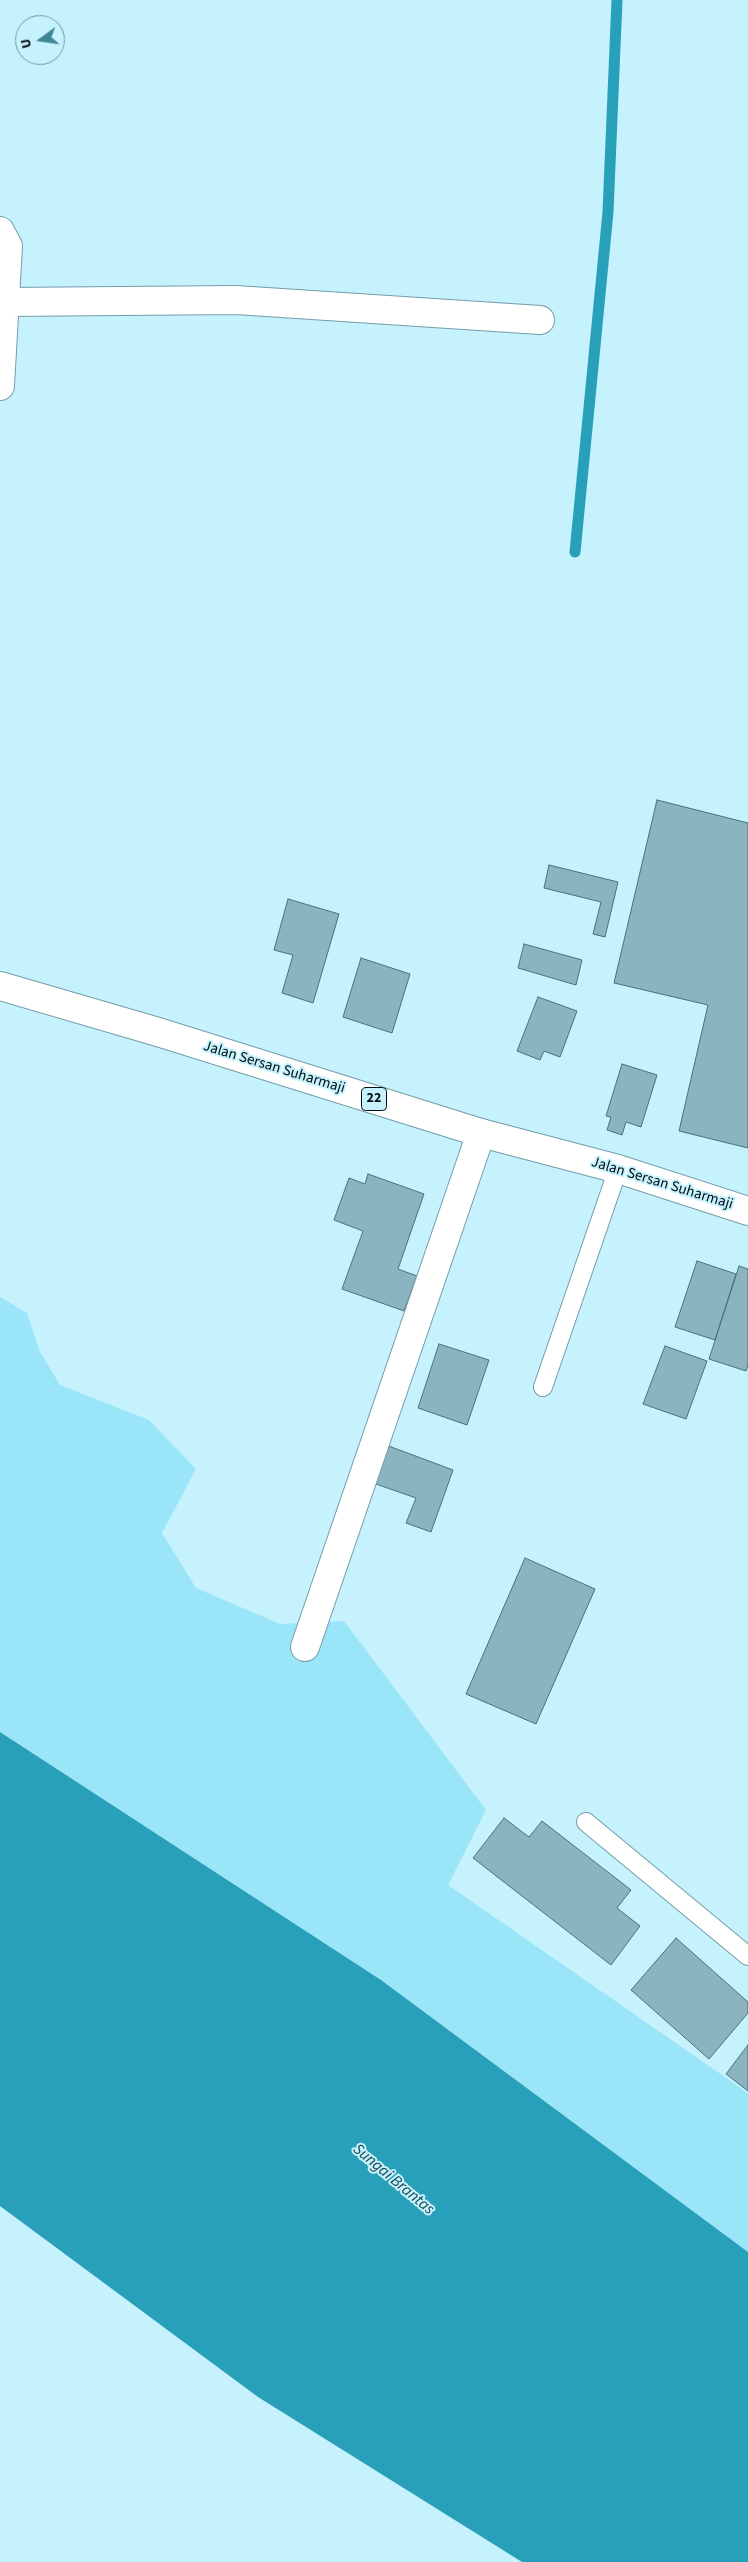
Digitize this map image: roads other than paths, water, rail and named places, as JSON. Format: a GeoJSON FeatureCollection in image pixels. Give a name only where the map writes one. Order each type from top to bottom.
{"type":"FeatureCollection","features":[{"type":"Feature","properties":{"kind":"main road"},"geometry":{"type":"LineString","coordinates":[[0,232],[8,246],[0,386]]}},
{"type":"Feature","properties":{"kind":"main road"},"geometry":{"type":"LineString","coordinates":[[6,302],[236,300],[540,320]]}},
{"type":"Feature","properties":{"kind":"main road","name":"Jalan Sersan Suharmaji"},"geometry":{"type":"LineString","coordinates":[[0,986],[167,1035],[481,1132],[618,1169],[748,1211]]}},
{"type":"Feature","properties":{"kind":"main road"},"geometry":{"type":"LineString","coordinates":[[305,1647],[481,1132]]}},
{"type":"Feature","properties":{"kind":"lane"},"geometry":{"type":"LineString","coordinates":[[543,1387],[618,1169]]}},
{"type":"Feature","properties":{"kind":"lane"},"geometry":{"type":"LineString","coordinates":[[586,1822],[748,1956]]}},
{"type":"Feature","properties":{"kind":"water","name":"Sungai Brantas"},"geometry":{"type":"Polygon","coordinates":[[[0,1732],[381,1980],[748,2252],[748,2562],[522,2562],[258,2397],[0,2206],[0,1732]]]}},
{"type":"Feature","properties":{"kind":"waterway"},"geometry":{"type":"LineString","coordinates":[[575,552],[608,212],[617,0]]}}]}
